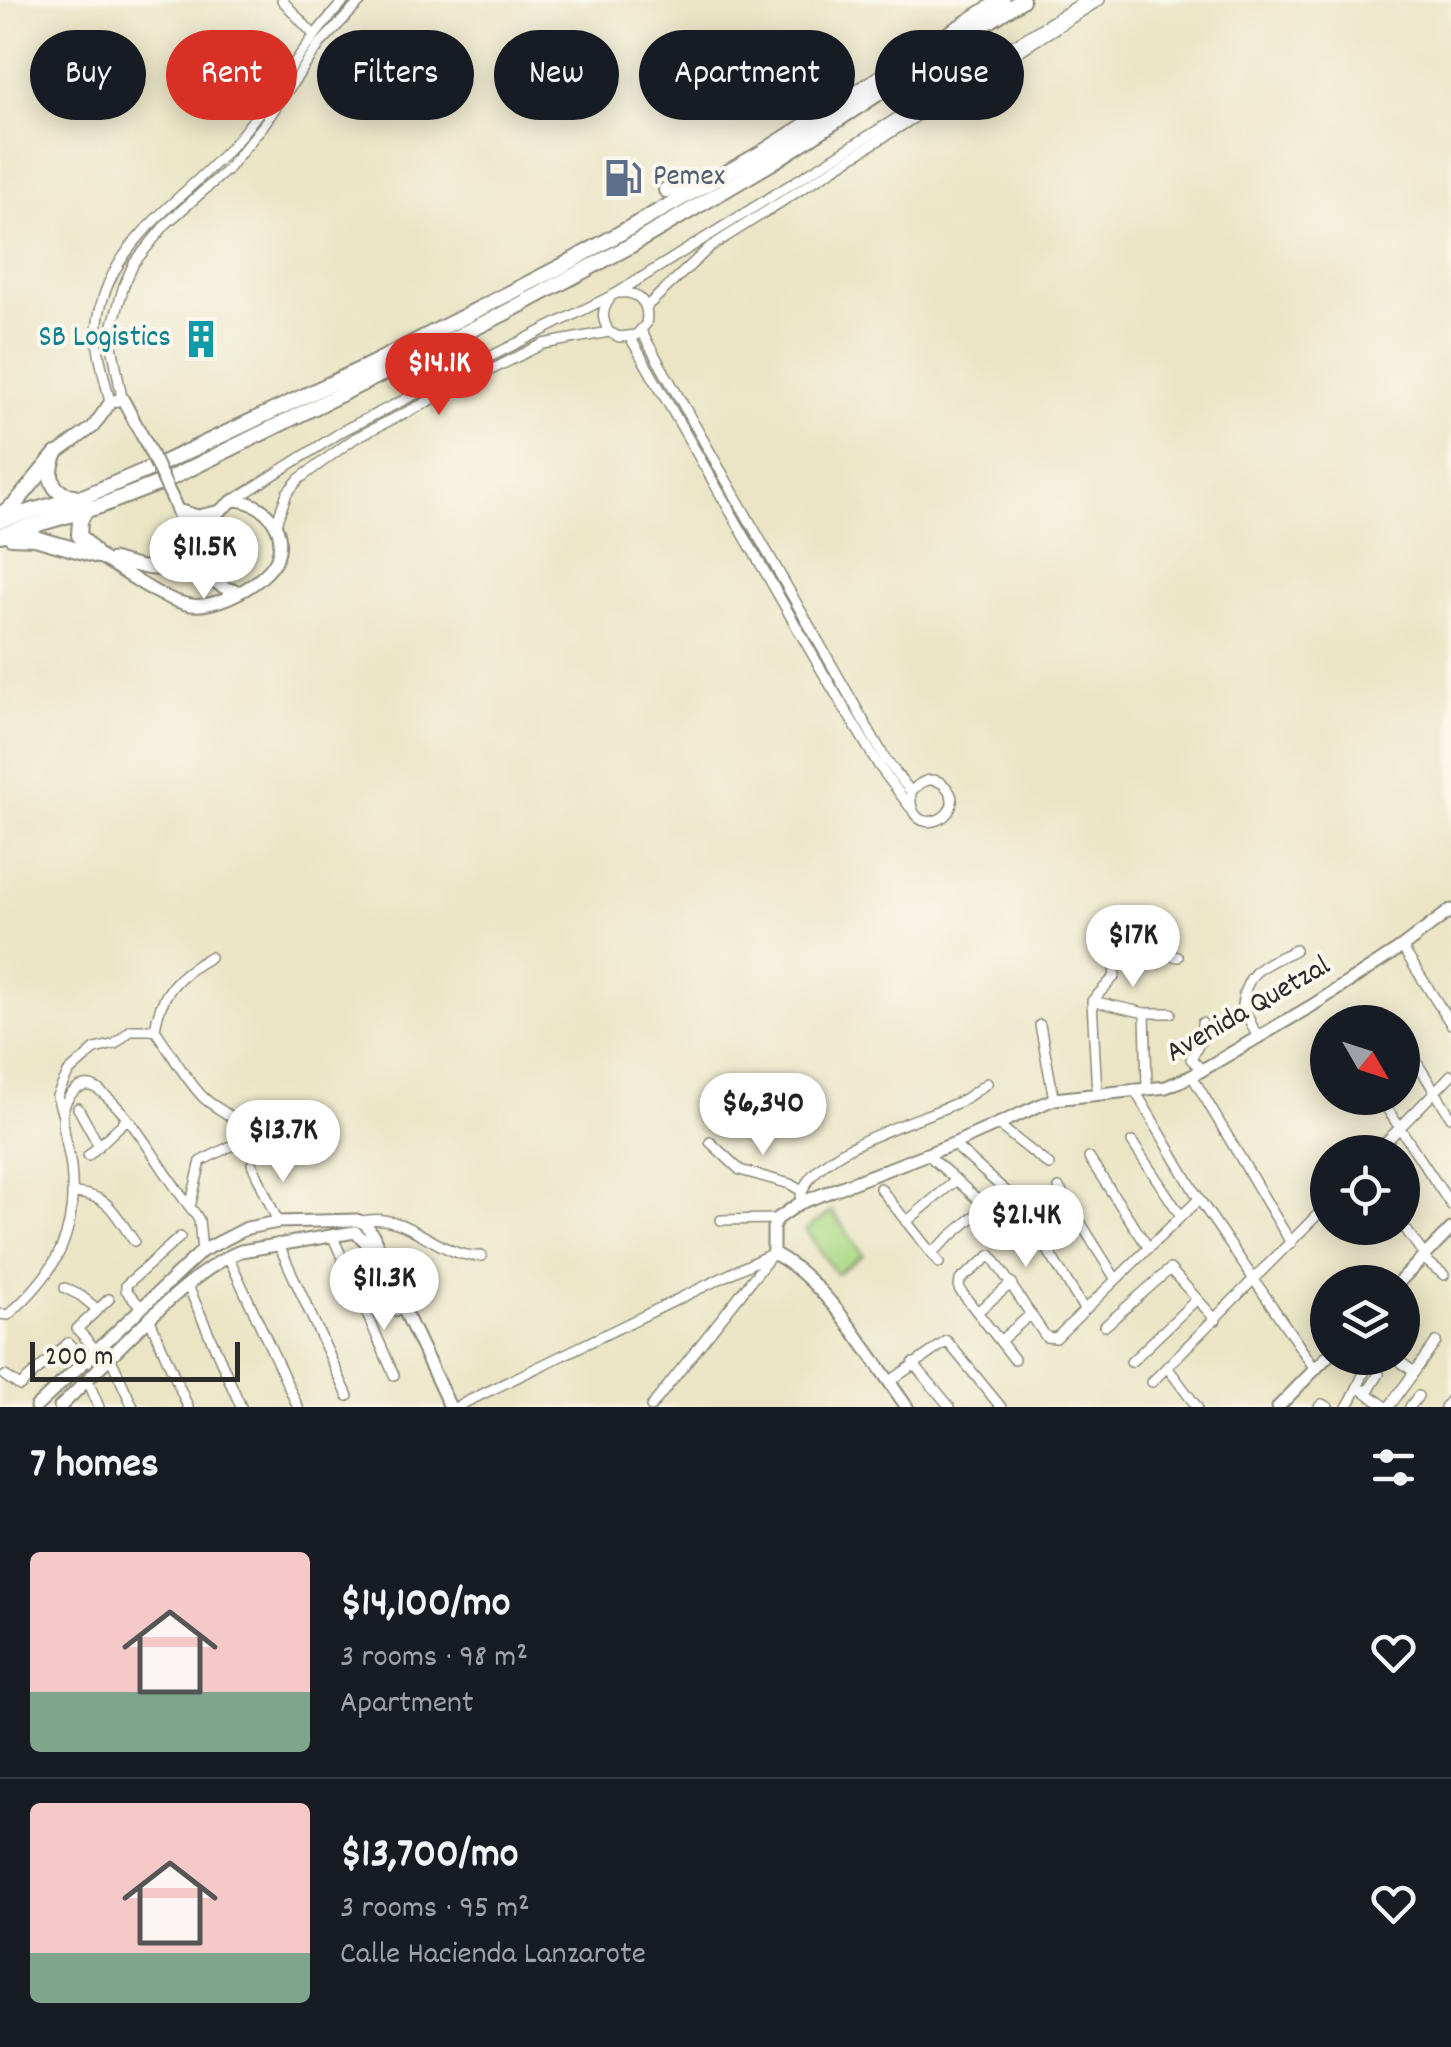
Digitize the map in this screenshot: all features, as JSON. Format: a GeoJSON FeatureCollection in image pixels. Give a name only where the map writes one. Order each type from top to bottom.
{"type":"FeatureCollection","features":[{"type":"Feature","properties":{"kind":"highway"},"geometry":{"type":"LineString","coordinates":[[0,536],[86,502],[374,363],[564,265],[764,152],[1002,0]]}},
{"type":"Feature","properties":{"kind":"highway"},"geometry":{"type":"LineString","coordinates":[[0,517],[86,502],[165,480],[486,324],[628,248],[771,163],[1022,0]]}},
{"type":"Feature","properties":{"kind":"highway"},"geometry":{"type":"LineString","coordinates":[[666,190],[696,184],[764,152]]}},
{"type":"Feature","properties":{"kind":"highway"},"geometry":{"type":"LineString","coordinates":[[564,265],[589,247],[601,232]]}},
{"type":"Feature","properties":{"kind":"highway"},"geometry":{"type":"LineString","coordinates":[[56,454],[50,472],[55,487],[86,502]]}},
{"type":"Feature","properties":{"kind":"highway"},"geometry":{"type":"LineString","coordinates":[[0,517],[56,454]]}},
{"type":"Feature","properties":{"kind":"highway"},"geometry":{"type":"LineString","coordinates":[[86,502],[79,535],[98,556]]}},
{"type":"Feature","properties":{"kind":"highway"},"geometry":{"type":"LineString","coordinates":[[0,536],[35,538],[98,556]]}},
{"type":"Feature","properties":{"kind":"main road"},"geometry":{"type":"LineString","coordinates":[[56,454],[94,427],[116,400],[146,443],[198,566],[214,584],[238,592]]}},
{"type":"Feature","properties":{"kind":"main road"},"geometry":{"type":"LineString","coordinates":[[98,556],[144,585],[185,604],[210,606],[238,592],[269,570],[276,560],[276,524],[260,506],[234,500],[198,516],[175,504]]}},
{"type":"Feature","properties":{"kind":"main road"},"geometry":{"type":"LineString","coordinates":[[98,556],[145,567],[165,560],[190,544],[218,510]]}},
{"type":"Feature","properties":{"kind":"main road"},"geometry":{"type":"LineString","coordinates":[[198,566],[218,510]]}},
{"type":"Feature","properties":{"kind":"main road","name":"Avenida Quetzal"},"geometry":{"type":"LineString","coordinates":[[777,1218],[800,1197],[953,1144],[1054,1098],[1166,1087],[1197,1073],[1402,947],[1451,910]]}},
{"type":"Feature","properties":{"kind":"main road"},"geometry":{"type":"LineString","coordinates":[[777,1218],[773,1253],[798,1268],[818,1288],[903,1405]]}},
{"type":"Feature","properties":{"kind":"main road"},"geometry":{"type":"LineString","coordinates":[[36,1407],[202,1250],[247,1228],[278,1222],[360,1227]]}},
{"type":"Feature","properties":{"kind":"main road"},"geometry":{"type":"LineString","coordinates":[[60,1407],[150,1320],[228,1256],[360,1227]]}},
{"type":"Feature","properties":{"kind":"main road"},"geometry":{"type":"LineString","coordinates":[[360,1227],[442,1407]]}},
{"type":"Feature","properties":{"kind":"main road"},"geometry":{"type":"LineString","coordinates":[[1416,1265],[1451,1229]]}},
{"type":"Feature","properties":{"kind":"main road"},"geometry":{"type":"LineString","coordinates":[[403,1318],[457,1407]]}},
{"type":"Feature","properties":{"kind":"main road"},"geometry":{"type":"LineString","coordinates":[[1278,1407],[1310,1374]]}},
{"type":"Feature","properties":{"kind":"street"},"geometry":{"type":"LineString","coordinates":[[282,0],[317,39]]}},
{"type":"Feature","properties":{"kind":"street"},"geometry":{"type":"LineString","coordinates":[[116,400],[97,336],[119,260],[159,216],[224,156],[314,34],[345,0]]}},
{"type":"Feature","properties":{"kind":"street"},"geometry":{"type":"LineString","coordinates":[[333,30],[362,0]]}},
{"type":"Feature","properties":{"kind":"street"},"geometry":{"type":"LineString","coordinates":[[234,500],[346,429],[614,296],[1086,0]]}},
{"type":"Feature","properties":{"kind":"street"},"geometry":{"type":"LineString","coordinates":[[646,307],[710,247],[1100,0]]}},
{"type":"Feature","properties":{"kind":"street"},"geometry":{"type":"LineString","coordinates":[[116,400],[110,335],[134,262],[166,224],[228,170],[317,48]]}},
{"type":"Feature","properties":{"kind":"street"},"geometry":{"type":"LineString","coordinates":[[276,524],[287,493],[298,478],[355,438],[543,344],[609,332],[630,337],[646,324],[646,307],[640,297],[629,292],[614,296],[603,308],[609,332]]}},
{"type":"Feature","properties":{"kind":"street"},"geometry":{"type":"LineString","coordinates":[[641,331],[886,760],[911,792]]}},
{"type":"Feature","properties":{"kind":"street"},"geometry":{"type":"LineString","coordinates":[[630,337],[879,766],[916,817],[927,822],[939,820],[948,813],[952,802],[949,790],[930,779],[918,783],[911,792],[910,806]]}},
{"type":"Feature","properties":{"kind":"street"},"geometry":{"type":"LineString","coordinates":[[1098,1092],[1092,1001],[1115,976],[1114,943],[1178,957]]}},
{"type":"Feature","properties":{"kind":"street"},"geometry":{"type":"LineString","coordinates":[[1402,947],[1451,1024]]}},
{"type":"Feature","properties":{"kind":"street"},"geometry":{"type":"LineString","coordinates":[[1258,1038],[1242,1005],[1250,976],[1295,950]]}},
{"type":"Feature","properties":{"kind":"street"},"geometry":{"type":"LineString","coordinates":[[190,1207],[201,1161],[237,1143],[243,1129],[237,1120],[196,1090],[155,1030],[157,1012],[169,988],[210,957]]}},
{"type":"Feature","properties":{"kind":"street"},"geometry":{"type":"LineString","coordinates":[[1092,1001],[1144,1013],[1171,1014]]}},
{"type":"Feature","properties":{"kind":"street"},"geometry":{"type":"LineString","coordinates":[[1144,1013],[1140,1088],[1200,1199],[1310,1362]]}},
{"type":"Feature","properties":{"kind":"street"},"geometry":{"type":"LineString","coordinates":[[1040,1024],[1054,1098]]}},
{"type":"Feature","properties":{"kind":"street"},"geometry":{"type":"LineString","coordinates":[[1202,1024],[1201,1040],[1192,1059],[1197,1073],[1291,1243]]}},
{"type":"Feature","properties":{"kind":"street"},"geometry":{"type":"LineString","coordinates":[[2,1315],[30,1295],[61,1252],[69,1228],[74,1193],[57,1096],[68,1073],[95,1049],[116,1044],[130,1030],[155,1030]]}},
{"type":"Feature","properties":{"kind":"street"},"geometry":{"type":"LineString","coordinates":[[1420,1069],[1451,1117]]}},
{"type":"Feature","properties":{"kind":"street"},"geometry":{"type":"LineString","coordinates":[[1392,1135],[1451,1075]]}},
{"type":"Feature","properties":{"kind":"street"},"geometry":{"type":"LineString","coordinates":[[710,1142],[740,1170],[790,1184],[800,1197],[812,1174],[868,1139],[957,1103],[987,1083]]}},
{"type":"Feature","properties":{"kind":"street"},"geometry":{"type":"LineString","coordinates":[[63,1115],[70,1096],[78,1088],[99,1090],[126,1120],[199,1220],[202,1250]]}},
{"type":"Feature","properties":{"kind":"street"},"geometry":{"type":"LineString","coordinates":[[78,1108],[98,1146]]}},
{"type":"Feature","properties":{"kind":"street"},"geometry":{"type":"LineString","coordinates":[[1390,1115],[1451,1205]]}},
{"type":"Feature","properties":{"kind":"street"},"geometry":{"type":"LineString","coordinates":[[88,1156],[126,1120]]}},
{"type":"Feature","properties":{"kind":"street"},"geometry":{"type":"LineString","coordinates":[[997,1124],[1049,1165]]}},
{"type":"Feature","properties":{"kind":"street"},"geometry":{"type":"LineString","coordinates":[[1132,1142],[1181,1216]]}},
{"type":"Feature","properties":{"kind":"street"},"geometry":{"type":"LineString","coordinates":[[953,1144],[1018,1202],[1084,1308]]}},
{"type":"Feature","properties":{"kind":"street"},"geometry":{"type":"LineString","coordinates":[[927,1154],[989,1210],[931,1253]]}},
{"type":"Feature","properties":{"kind":"street"},"geometry":{"type":"LineString","coordinates":[[1089,1158],[1148,1247]]}},
{"type":"Feature","properties":{"kind":"street"},"geometry":{"type":"LineString","coordinates":[[252,1164],[278,1222]]}},
{"type":"Feature","properties":{"kind":"street"},"geometry":{"type":"LineString","coordinates":[[906,1222],[954,1181]]}},
{"type":"Feature","properties":{"kind":"street"},"geometry":{"type":"LineString","coordinates":[[880,1188],[938,1263]]}},
{"type":"Feature","properties":{"kind":"street"},"geometry":{"type":"LineString","coordinates":[[1060,1188],[1116,1278]]}},
{"type":"Feature","properties":{"kind":"street"},"geometry":{"type":"LineString","coordinates":[[74,1193],[92,1194],[104,1200],[134,1241]]}},
{"type":"Feature","properties":{"kind":"street"},"geometry":{"type":"LineString","coordinates":[[1014,1359],[958,1284],[987,1257],[995,1258],[1050,1340],[1200,1199]]}},
{"type":"Feature","properties":{"kind":"street"},"geometry":{"type":"LineString","coordinates":[[360,1227],[386,1218],[470,1257],[482,1256]]}},
{"type":"Feature","properties":{"kind":"street"},"geometry":{"type":"LineString","coordinates":[[721,1220],[777,1218]]}},
{"type":"Feature","properties":{"kind":"street"},"geometry":{"type":"LineString","coordinates":[[1152,1382],[1310,1223]]}},
{"type":"Feature","properties":{"kind":"street"},"geometry":{"type":"LineString","coordinates":[[332,1235],[394,1375]]}},
{"type":"Feature","properties":{"kind":"street"},"geometry":{"type":"LineString","coordinates":[[141,1306],[126,1285],[180,1237]]}},
{"type":"Feature","properties":{"kind":"street"},"geometry":{"type":"LineString","coordinates":[[278,1243],[348,1396]]}},
{"type":"Feature","properties":{"kind":"street"},"geometry":{"type":"LineString","coordinates":[[1416,1245],[1444,1275]]}},
{"type":"Feature","properties":{"kind":"street"},"geometry":{"type":"LineString","coordinates":[[457,1407],[773,1253]]}},
{"type":"Feature","properties":{"kind":"street"},"geometry":{"type":"LineString","coordinates":[[651,1407],[773,1253]]}},
{"type":"Feature","properties":{"kind":"street"},"geometry":{"type":"LineString","coordinates":[[228,1256],[298,1407]]}},
{"type":"Feature","properties":{"kind":"street"},"geometry":{"type":"LineString","coordinates":[[1106,1326],[1170,1269],[1216,1320]]}},
{"type":"Feature","properties":{"kind":"street"},"geometry":{"type":"LineString","coordinates":[[977,1312],[1012,1284]]}},
{"type":"Feature","properties":{"kind":"street"},"geometry":{"type":"LineString","coordinates":[[188,1286],[241,1407]]}},
{"type":"Feature","properties":{"kind":"street"},"geometry":{"type":"LineString","coordinates":[[65,1288],[97,1310]]}},
{"type":"Feature","properties":{"kind":"street"},"geometry":{"type":"LineString","coordinates":[[96,1350],[77,1329],[108,1299]]}},
{"type":"Feature","properties":{"kind":"street"},"geometry":{"type":"LineString","coordinates":[[1131,1362],[1197,1299]]}},
{"type":"Feature","properties":{"kind":"street"},"geometry":{"type":"LineString","coordinates":[[1000,1342],[1031,1314]]}},
{"type":"Feature","properties":{"kind":"street"},"geometry":{"type":"LineString","coordinates":[[150,1320],[188,1407]]}},
{"type":"Feature","properties":{"kind":"street"},"geometry":{"type":"LineString","coordinates":[[889,1382],[946,1341],[1001,1407]]}},
{"type":"Feature","properties":{"kind":"street"},"geometry":{"type":"LineString","coordinates":[[1420,1364],[1436,1342]]}},
{"type":"Feature","properties":{"kind":"street"},"geometry":{"type":"LineString","coordinates":[[5,1376],[18,1388],[68,1343],[86,1359],[99,1407]]}},
{"type":"Feature","properties":{"kind":"street"},"geometry":{"type":"LineString","coordinates":[[111,1358],[133,1407]]}},
{"type":"Feature","properties":{"kind":"street"},"geometry":{"type":"LineString","coordinates":[[913,1362],[950,1407]]}},
{"type":"Feature","properties":{"kind":"street"},"geometry":{"type":"LineString","coordinates":[[1167,1367],[1196,1407]]}},
{"type":"Feature","properties":{"kind":"street"},"geometry":{"type":"LineString","coordinates":[[1361,1375],[1363,1390],[1388,1407],[1412,1375]]}},
{"type":"Feature","properties":{"kind":"street"},"geometry":{"type":"LineString","coordinates":[[1347,1407],[1378,1375]]}},
{"type":"Feature","properties":{"kind":"street"},"geometry":{"type":"LineString","coordinates":[[1410,1407],[1418,1396]]}},
{"type":"Feature","properties":{"kind":"street"},"geometry":{"type":"LineString","coordinates":[[1445,1407],[1451,1398]]}},
{"type":"Feature","properties":{"kind":"street"},"geometry":{"type":"LineString","coordinates":[[1319,1407],[1328,1407]]}},
{"type":"Feature","properties":{"kind":"green space"},"geometry":{"type":"Polygon","coordinates":[[[832,1211],[863,1255],[836,1274],[806,1230],[832,1211]]]}},
{"type":"Feature","properties":{"kind":"place","name":"Pemex"},"geometry":{"type":"Point","coordinates":[623,178]}},
{"type":"Feature","properties":{"kind":"place","name":"SB Logistics"},"geometry":{"type":"Point","coordinates":[201,339]}}]}
